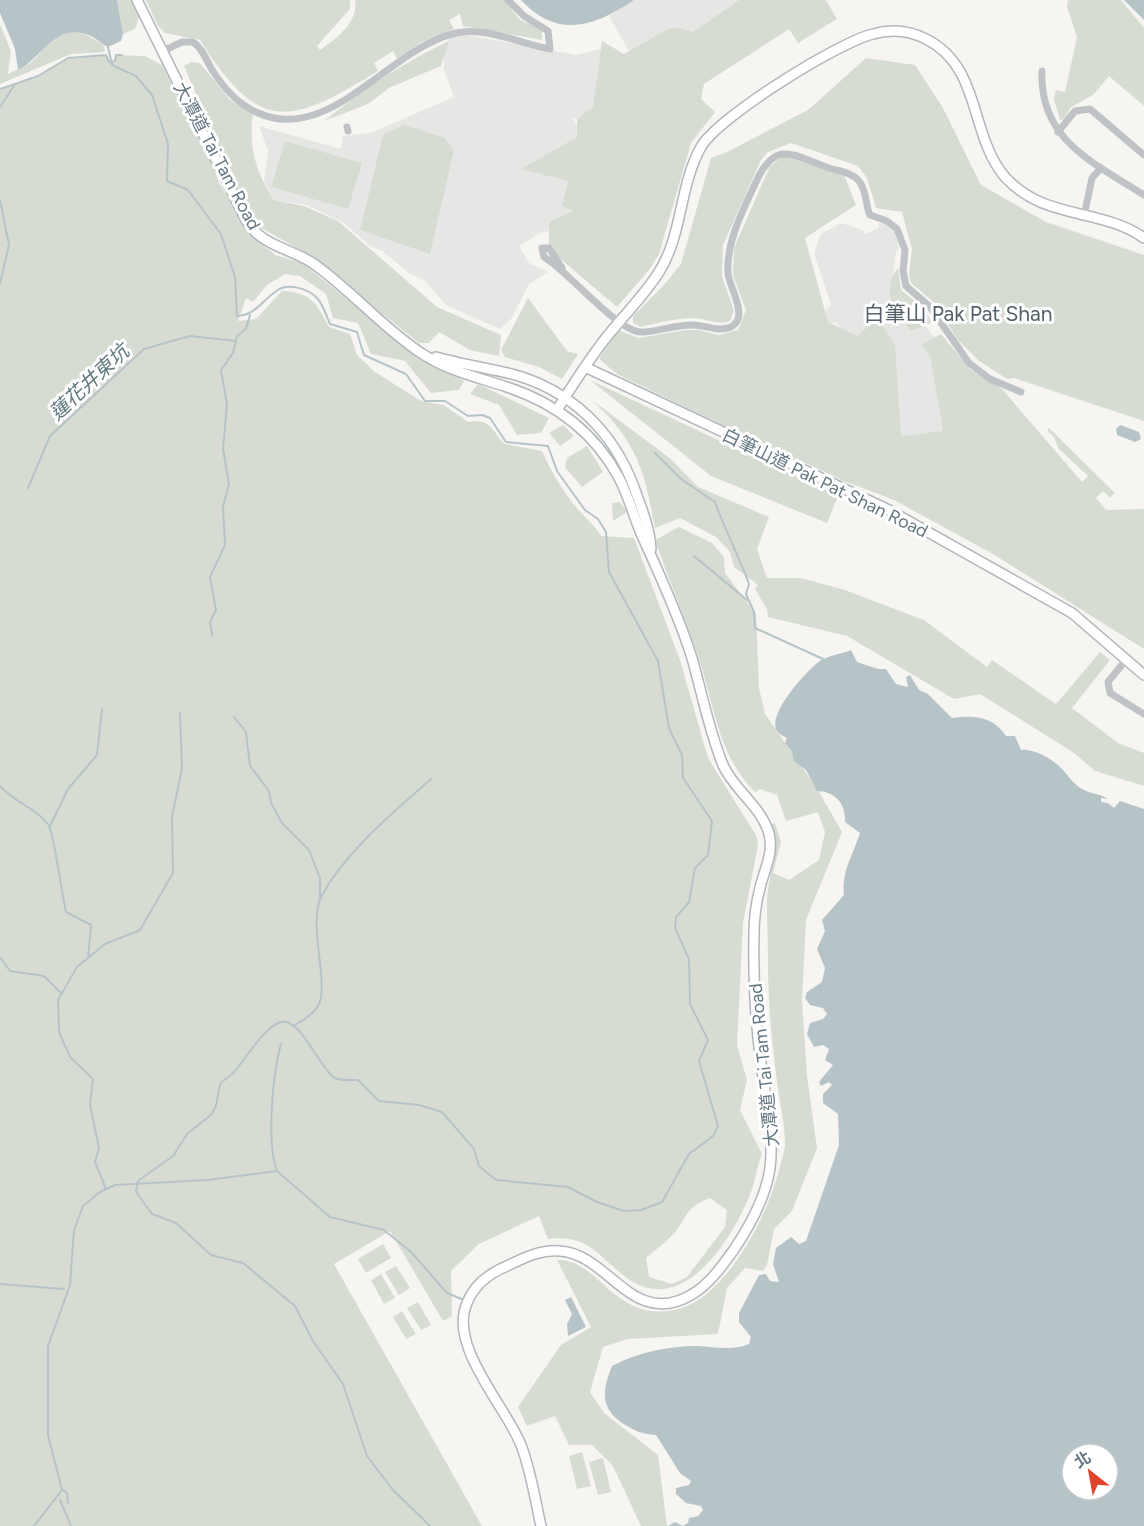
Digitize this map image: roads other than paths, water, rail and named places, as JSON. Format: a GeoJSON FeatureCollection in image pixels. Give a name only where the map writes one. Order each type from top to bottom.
{"type":"FeatureCollection","features":[{"type":"Feature","properties":{"kind":"main road","name":"大潭道 Tai Tam Road"},"geometry":{"type":"LineString","coordinates":[[138,0],[253,231],[266,242],[289,250],[316,265],[414,348],[453,370],[515,389],[557,410],[587,433],[605,455],[624,489],[689,649],[722,762],[765,822],[770,838],[770,852],[756,905],[754,936],[757,1021],[773,1134],[773,1156],[762,1198],[745,1232],[716,1274],[686,1298],[661,1302],[638,1298],[618,1287],[590,1261],[575,1254],[555,1250],[536,1253],[500,1269],[484,1280],[471,1296],[463,1316],[465,1340],[475,1364],[519,1442],[541,1526]]}},
{"type":"Feature","properties":{"kind":"main road"},"geometry":{"type":"LineString","coordinates":[[557,410],[585,367],[659,273],[673,243],[694,162],[714,130],[743,107],[859,38],[884,32],[900,32],[922,37],[948,55],[965,79],[986,146],[1005,176],[1018,189],[1041,204],[1121,225],[1144,238]]}},
{"type":"Feature","properties":{"kind":"main road","name":"大潭道 Tai Tam Road"},"geometry":{"type":"LineString","coordinates":[[414,348],[453,362],[525,378],[565,397],[596,423],[619,453],[642,510],[651,553]]}},
{"type":"Feature","properties":{"kind":"main road","name":"白筆山道 Pak Pat Shan Road"},"geometry":{"type":"LineString","coordinates":[[585,367],[888,509],[1072,613],[1144,675]]}},
{"type":"Feature","properties":{"kind":"street"},"geometry":{"type":"LineString","coordinates":[[163,51],[182,42],[193,42],[235,98],[258,113],[286,119],[309,116],[333,106],[425,46],[455,33],[503,37],[550,49],[548,31],[524,16],[508,0]]}},
{"type":"Feature","properties":{"kind":"street"},"geometry":{"type":"LineString","coordinates":[[1042,72],[1044,103],[1058,132],[1070,145],[1101,168],[1144,195]]}},
{"type":"Feature","properties":{"kind":"street"},"geometry":{"type":"LineString","coordinates":[[1058,132],[1075,111],[1090,110],[1144,155]]}},
{"type":"Feature","properties":{"kind":"street"},"geometry":{"type":"LineString","coordinates":[[562,268],[639,332],[685,325],[719,329],[734,325],[740,310],[728,275],[729,247],[763,170],[777,155],[794,153],[857,178],[865,192],[870,215],[889,222],[899,233],[905,250],[903,276],[909,291],[930,307],[969,363],[990,379],[1022,392]]}},
{"type":"Feature","properties":{"kind":"street"},"geometry":{"type":"LineString","coordinates":[[1084,216],[1092,178],[1101,168]]}},
{"type":"Feature","properties":{"kind":"street"},"geometry":{"type":"LineString","coordinates":[[1125,661],[1108,682],[1110,693],[1144,714]]}},
{"type":"Feature","properties":{"kind":"waterway"},"geometry":{"type":"LineString","coordinates":[[108,47],[112,65],[136,76],[152,95],[168,144],[167,181],[188,190],[221,234],[235,277],[237,316],[253,311],[280,289],[285,287],[303,289],[318,299],[330,324],[357,332],[364,355],[406,374],[425,401],[445,401],[468,416],[482,415],[490,418],[506,442],[548,446],[557,471],[585,510],[598,519],[606,532],[609,572],[658,661],[669,728],[682,755],[683,778],[712,821],[708,855],[695,868],[689,902],[676,917],[675,928],[689,959],[690,1004],[708,1040],[699,1061],[718,1126],[713,1136],[689,1154],[662,1202],[641,1210],[624,1211],[597,1202],[568,1187],[496,1180],[479,1166],[474,1149],[442,1112],[419,1105],[379,1101],[358,1080],[335,1078],[322,1064],[301,1033],[286,1022],[271,1027],[234,1072],[220,1084],[216,1106],[211,1115],[187,1134],[173,1156],[138,1181],[136,1192],[152,1214],[176,1223],[211,1255],[243,1263],[295,1306],[313,1341],[343,1384],[367,1456],[393,1490],[430,1526]]}},
{"type":"Feature","properties":{"kind":"waterway"},"geometry":{"type":"LineString","coordinates":[[0,89],[38,76],[68,58],[106,55],[109,62],[115,61],[116,55],[122,55]]}},
{"type":"Feature","properties":{"kind":"waterway"},"geometry":{"type":"LineString","coordinates":[[0,107],[15,84]]}},
{"type":"Feature","properties":{"kind":"waterway"},"geometry":{"type":"LineString","coordinates":[[0,200],[9,245],[0,283]]}},
{"type":"Feature","properties":{"kind":"waterway"},"geometry":{"type":"LineString","coordinates":[[212,635],[210,622],[216,610],[210,577],[225,545],[223,507],[229,484],[223,449],[227,404],[221,370],[233,353],[237,336],[246,329],[250,315]]}},
{"type":"Feature","properties":{"kind":"waterway","name":"蓮花井東坑"},"geometry":{"type":"LineString","coordinates":[[28,488],[50,436],[144,349],[190,336],[236,341]]}},
{"type":"Feature","properties":{"kind":"waterway"},"geometry":{"type":"LineString","coordinates":[[655,453],[681,479],[715,502],[749,584],[746,594],[754,612],[755,628],[823,659]]}},
{"type":"Feature","properties":{"kind":"waterway"},"geometry":{"type":"LineString","coordinates":[[694,556],[747,600]]}},
{"type":"Feature","properties":{"kind":"waterway"},"geometry":{"type":"LineString","coordinates":[[50,826],[68,789],[97,755],[102,709]]}},
{"type":"Feature","properties":{"kind":"waterway"},"geometry":{"type":"LineString","coordinates":[[106,1189],[95,1162],[99,1148],[90,1105],[93,1079],[70,1057],[59,1032],[58,1000],[77,967],[105,944],[140,930],[173,873],[172,817],[182,768],[180,713]]}},
{"type":"Feature","properties":{"kind":"waterway"},"geometry":{"type":"LineString","coordinates":[[234,717],[246,732],[250,766],[269,791],[271,803],[282,823],[309,850],[320,878],[320,897]]}},
{"type":"Feature","properties":{"kind":"waterway"},"geometry":{"type":"LineString","coordinates":[[295,1025],[314,1011],[319,1004],[322,981],[317,920],[322,895],[358,847],[431,779]]}},
{"type":"Feature","properties":{"kind":"waterway"},"geometry":{"type":"LineString","coordinates":[[0,786],[48,824],[53,839],[66,912],[91,925],[88,958]]}},
{"type":"Feature","properties":{"kind":"waterway"},"geometry":{"type":"LineString","coordinates":[[0,957],[10,971],[44,976],[61,993]]}},
{"type":"Feature","properties":{"kind":"waterway"},"geometry":{"type":"LineString","coordinates":[[277,1171],[271,1126],[275,1072],[281,1044]]}},
{"type":"Feature","properties":{"kind":"waterway"},"geometry":{"type":"LineString","coordinates":[[34,1526],[62,1490],[48,1435],[48,1346],[70,1285],[74,1230],[83,1206],[100,1192],[115,1185],[207,1180],[277,1171],[330,1217],[384,1230],[411,1252],[447,1293],[464,1300]]}},
{"type":"Feature","properties":{"kind":"waterway"},"geometry":{"type":"LineString","coordinates":[[0,1284],[64,1289]]}},
{"type":"Feature","properties":{"kind":"waterway"},"geometry":{"type":"LineString","coordinates":[[63,1490],[67,1493],[68,1503]]}},
{"type":"Feature","properties":{"kind":"waterway"},"geometry":{"type":"LineString","coordinates":[[60,1500],[71,1526]]}},
{"type":"Feature","properties":{"kind":"district","name":"白筆山 Pak Pat Shan"},"geometry":{"type":"Point","coordinates":[958,314]}}]}
